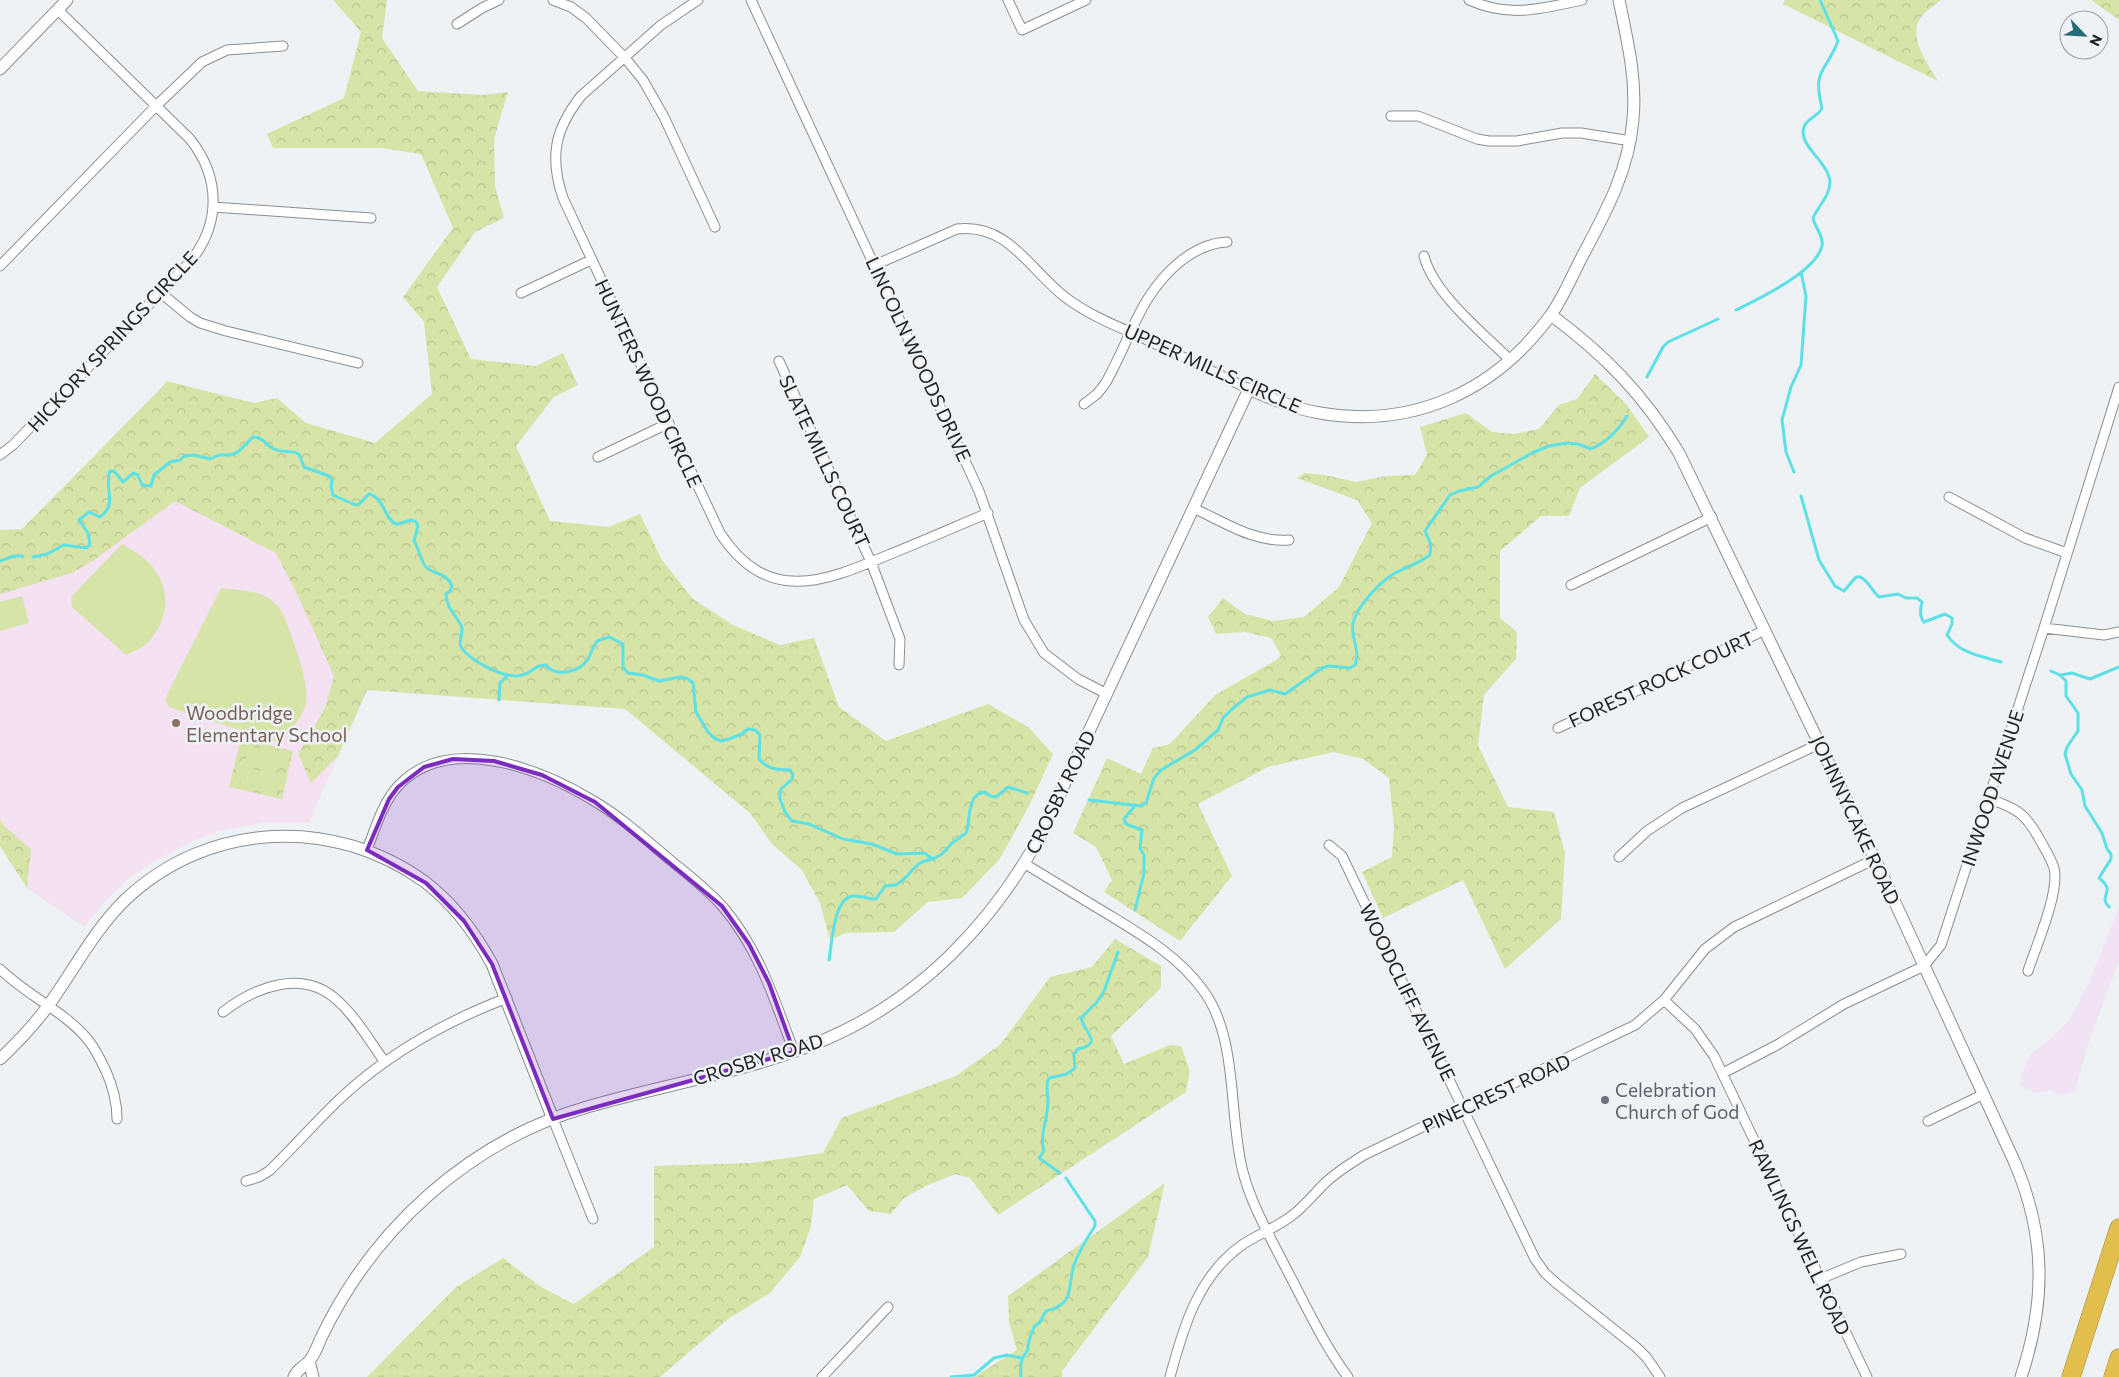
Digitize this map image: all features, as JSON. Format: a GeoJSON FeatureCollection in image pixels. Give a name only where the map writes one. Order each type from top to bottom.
{"type":"FeatureCollection","features":[{"type":"Feature","properties":{"kind":"highway"},"geometry":{"type":"LineString","coordinates":[[2071,1377],[2119,1228]]}},
{"type":"Feature","properties":{"kind":"highway"},"geometry":{"type":"LineString","coordinates":[[2113,1377],[2119,1358]]}},
{"type":"Feature","properties":{"kind":"street"},"geometry":{"type":"LineString","coordinates":[[0,69],[67,0]]}},
{"type":"Feature","properties":{"kind":"street"},"geometry":{"type":"LineString","coordinates":[[457,24],[499,0]]}},
{"type":"Feature","properties":{"kind":"street"},"geometry":{"type":"LineString","coordinates":[[554,0],[586,18],[625,58],[654,97],[715,227]]}},
{"type":"Feature","properties":{"kind":"street","name":"HUNTERS WOOD CIRCLE"},"geometry":{"type":"LineString","coordinates":[[698,0],[661,25],[581,96],[571,108],[559,132],[556,148],[557,179],[592,260],[720,533],[730,548],[742,560],[772,578],[805,582],[839,574],[871,562],[988,513]]}},
{"type":"Feature","properties":{"kind":"street","name":"LINCOLN WOODS DRIVE"},"geometry":{"type":"LineString","coordinates":[[751,0],[988,513],[1017,604],[1033,636],[1044,653],[1059,666],[1107,694]]}},
{"type":"Feature","properties":{"kind":"street"},"geometry":{"type":"LineString","coordinates":[[1008,0],[1022,30],[1076,2],[1086,0]]}},
{"type":"Feature","properties":{"kind":"street"},"geometry":{"type":"LineString","coordinates":[[1469,0],[1508,11],[1525,11],[1582,0]]}},
{"type":"Feature","properties":{"kind":"street","name":"UPPER MILLS CIRCLE"},"geometry":{"type":"LineString","coordinates":[[875,265],[957,229],[969,228],[991,232],[1012,247],[1038,274],[1085,310],[1249,388],[1295,407],[1320,413],[1366,417],[1389,416],[1408,413],[1448,400],[1472,389],[1510,360],[1551,315],[1613,198],[1626,162],[1631,141],[1634,101],[1632,69],[1619,0]]}},
{"type":"Feature","properties":{"kind":"street","name":"HICKORY SPRINGS CIRCLE"},"geometry":{"type":"LineString","coordinates":[[0,456],[13,445],[161,293],[198,252],[205,239],[213,207],[211,178],[198,150],[58,10]]}},
{"type":"Feature","properties":{"kind":"street"},"geometry":{"type":"LineString","coordinates":[[0,266],[192,70],[214,55],[239,48],[283,46]]}},
{"type":"Feature","properties":{"kind":"street"},"geometry":{"type":"LineString","coordinates":[[1391,116],[1418,116],[1477,139],[1489,141],[1511,141],[1581,132],[1631,141]]}},
{"type":"Feature","properties":{"kind":"street"},"geometry":{"type":"LineString","coordinates":[[213,207],[371,218]]}},
{"type":"Feature","properties":{"kind":"street"},"geometry":{"type":"LineString","coordinates":[[1084,404],[1097,394],[1105,384],[1152,290],[1164,275],[1204,246],[1216,242],[1227,242]]}},
{"type":"Feature","properties":{"kind":"street"},"geometry":{"type":"LineString","coordinates":[[1424,256],[1426,268],[1437,287],[1510,360]]}},
{"type":"Feature","properties":{"kind":"street"},"geometry":{"type":"LineString","coordinates":[[521,293],[592,260]]}},
{"type":"Feature","properties":{"kind":"street"},"geometry":{"type":"LineString","coordinates":[[161,293],[200,323],[358,363]]}},
{"type":"Feature","properties":{"kind":"street","name":"JOHNNYCAKE ROAD"},"geometry":{"type":"LineString","coordinates":[[1551,315],[1576,333],[1645,401],[1679,453],[1712,517],[1875,859],[2026,1188],[2038,1241],[2040,1291],[2031,1343],[2021,1377]]}},
{"type":"Feature","properties":{"kind":"street","name":"SLATE MILLS COURT"},"geometry":{"type":"LineString","coordinates":[[779,361],[871,562],[900,639],[899,665]]}},
{"type":"Feature","properties":{"kind":"street","name":"CROSBY ROAD"},"geometry":{"type":"LineString","coordinates":[[294,1377],[297,1370],[310,1360],[336,1307],[359,1271],[405,1216],[436,1188],[495,1146],[553,1119],[584,1108],[726,1072],[794,1052],[864,1021],[896,1001],[924,980],[970,937],[1003,896],[1025,864],[1041,834],[1249,388]]}},
{"type":"Feature","properties":{"kind":"street","name":"INWOOD AVENUE"},"geometry":{"type":"LineString","coordinates":[[1723,1072],[1777,1045],[1844,1004],[1924,966],[1941,945],[2044,628],[2119,388]]}},
{"type":"Feature","properties":{"kind":"street"},"geometry":{"type":"LineString","coordinates":[[598,457],[668,423]]}},
{"type":"Feature","properties":{"kind":"street"},"geometry":{"type":"LineString","coordinates":[[1949,497],[2024,538],[2067,553]]}},
{"type":"Feature","properties":{"kind":"street"},"geometry":{"type":"LineString","coordinates":[[1193,508],[1263,539],[1289,540]]}},
{"type":"Feature","properties":{"kind":"street"},"geometry":{"type":"LineString","coordinates":[[1571,585],[1712,517]]}},
{"type":"Feature","properties":{"kind":"street"},"geometry":{"type":"LineString","coordinates":[[2044,628],[2104,635],[2119,632]]}},
{"type":"Feature","properties":{"kind":"street","name":"FOREST ROCK COURT"},"geometry":{"type":"LineString","coordinates":[[1558,728],[1765,630]]}},
{"type":"Feature","properties":{"kind":"street"},"geometry":{"type":"LineString","coordinates":[[1618,857],[1647,831],[1682,808],[1819,744]]}},
{"type":"Feature","properties":{"kind":"street"},"geometry":{"type":"LineString","coordinates":[[366,850],[380,816],[398,787],[424,767],[438,762],[471,758],[494,761],[542,776],[569,787],[620,819],[704,888],[722,906],[759,961],[794,1052]]}},
{"type":"Feature","properties":{"kind":"street"},"geometry":{"type":"LineString","coordinates":[[1989,799],[2024,815],[2035,830],[2054,868],[2054,889],[2028,971]]}},
{"type":"Feature","properties":{"kind":"street"},"geometry":{"type":"LineString","coordinates":[[0,1059],[48,1006],[94,936],[126,899],[172,866],[197,853],[251,838],[274,836],[322,839],[366,850],[408,871],[426,884],[446,901],[481,944],[507,998],[593,1218]]}},
{"type":"Feature","properties":{"kind":"street","name":"WOODCLIFF AVENUE"},"geometry":{"type":"LineString","coordinates":[[1329,845],[1342,856],[1535,1259],[1545,1273],[1636,1347],[1647,1358],[1660,1377]]}},
{"type":"Feature","properties":{"kind":"street","name":"PINECREST ROAD"},"geometry":{"type":"LineString","coordinates":[[1170,1377],[1190,1314],[1209,1277],[1230,1254],[1296,1213],[1342,1168],[1364,1155],[1620,1034],[1650,1014],[1664,1000],[1705,949],[1734,927],[1875,859]]}},
{"type":"Feature","properties":{"kind":"street"},"geometry":{"type":"LineString","coordinates":[[1025,864],[1153,942],[1174,958],[1204,992],[1215,1012],[1230,1063],[1234,1122],[1243,1175],[1267,1231],[1324,1340],[1348,1377]]}},
{"type":"Feature","properties":{"kind":"street"},"geometry":{"type":"LineString","coordinates":[[0,968],[70,1021],[91,1042],[111,1084],[117,1107],[117,1120]]}},
{"type":"Feature","properties":{"kind":"street"},"geometry":{"type":"LineString","coordinates":[[223,1012],[238,1000],[265,987],[288,983],[316,988],[337,999],[385,1062]]}},
{"type":"Feature","properties":{"kind":"street"},"geometry":{"type":"LineString","coordinates":[[246,1181],[259,1178],[269,1171],[344,1095],[385,1062],[429,1032],[474,1010],[507,998]]}},
{"type":"Feature","properties":{"kind":"street","name":"RAWLINGS WELL ROAD"},"geometry":{"type":"LineString","coordinates":[[1664,1000],[1699,1034],[1723,1072],[1867,1377]]}},
{"type":"Feature","properties":{"kind":"street"},"geometry":{"type":"LineString","coordinates":[[1928,1121],[1984,1094]]}},
{"type":"Feature","properties":{"kind":"street"},"geometry":{"type":"LineString","coordinates":[[1820,1279],[1861,1262],[1901,1254]]}},
{"type":"Feature","properties":{"kind":"street"},"geometry":{"type":"LineString","coordinates":[[822,1377],[888,1307]]}},
{"type":"Feature","properties":{"kind":"street"},"geometry":{"type":"LineString","coordinates":[[310,1360],[313,1377]]}},
{"type":"Feature","properties":{"kind":"highlighted area"},"geometry":{"type":"Polygon","coordinates":[[[453,759],[494,761],[542,775],[595,802],[722,906],[749,944],[769,983],[794,1052],[553,1119],[492,964],[464,921],[426,883],[367,850],[389,799],[398,787],[424,767],[453,759]]]}},
{"type":"Feature","properties":{"kind":"shaded area","name":"Woodbridge Elementary School"},"geometry":{"type":"Polygon","coordinates":[[[181,475],[405,603],[309,823],[263,823],[219,831],[193,841],[151,863],[126,881],[106,900],[84,927],[27,888],[0,846],[0,579],[181,475]]]}},
{"type":"Feature","properties":{"kind":"shaded area"},"geometry":{"type":"Polygon","coordinates":[[[2119,907],[2119,961],[2088,1044],[2075,1091],[2063,1095],[2050,1090],[2036,1093],[2025,1089],[2020,1083],[2026,1062],[2031,1054],[2056,1034],[2070,1019],[2090,980],[2119,907]]]}},
{"type":"Feature","properties":{"kind":"green space"},"geometry":{"type":"Polygon","coordinates":[[[333,0],[387,0],[382,38],[418,91],[483,95],[508,92],[494,139],[495,186],[504,218],[475,232],[437,287],[471,359],[536,366],[563,353],[578,385],[554,397],[516,446],[550,521],[609,527],[640,514],[662,560],[693,599],[733,625],[780,645],[814,638],[839,707],[886,741],[988,704],[1028,727],[1053,754],[1029,806],[999,860],[962,898],[928,902],[894,932],[846,933],[830,940],[820,903],[802,870],[772,844],[750,813],[625,709],[367,690],[338,756],[311,783],[298,754],[325,708],[334,676],[299,598],[276,553],[175,501],[94,560],[72,573],[0,594],[0,530],[22,529],[166,381],[254,403],[277,398],[306,423],[375,443],[432,394],[424,322],[403,297],[453,228],[421,154],[381,148],[273,148],[267,134],[344,98],[361,32],[333,0]]]}},
{"type":"Feature","properties":{"kind":"green space"},"geometry":{"type":"Polygon","coordinates":[[[1785,0],[1941,0],[1923,15],[1916,31],[1920,49],[1938,81],[1783,4],[1785,0]]]}},
{"type":"Feature","properties":{"kind":"green space"},"geometry":{"type":"Polygon","coordinates":[[[2091,0],[2119,0],[2119,20],[2109,13],[2109,10],[2105,10],[2091,0]]]}},
{"type":"Feature","properties":{"kind":"green space"},"geometry":{"type":"Polygon","coordinates":[[[1595,374],[1627,405],[1649,437],[1580,488],[1569,516],[1541,516],[1500,551],[1500,618],[1517,632],[1516,659],[1484,695],[1478,745],[1508,807],[1554,812],[1565,853],[1561,919],[1505,969],[1463,880],[1383,918],[1362,872],[1392,857],[1394,826],[1389,778],[1363,759],[1334,752],[1268,767],[1198,804],[1232,876],[1180,941],[1104,892],[1112,880],[1096,847],[1073,833],[1107,758],[1141,774],[1153,748],[1170,744],[1215,695],[1278,659],[1281,655],[1271,638],[1245,632],[1216,634],[1208,617],[1223,598],[1245,614],[1273,621],[1304,617],[1339,587],[1372,523],[1357,500],[1297,478],[1305,473],[1325,475],[1356,482],[1386,476],[1415,475],[1427,455],[1420,427],[1466,413],[1492,432],[1514,434],[1539,429],[1559,405],[1577,399],[1595,374]]]}},
{"type":"Feature","properties":{"kind":"green space"},"geometry":{"type":"Polygon","coordinates":[[[122,544],[145,559],[154,569],[164,590],[165,601],[161,624],[155,634],[144,646],[126,655],[72,607],[71,597],[122,544]]]}},
{"type":"Feature","properties":{"kind":"green space"},"geometry":{"type":"Polygon","coordinates":[[[221,588],[257,593],[273,601],[284,616],[304,675],[306,698],[301,717],[280,743],[169,707],[165,699],[221,588]]]}},
{"type":"Feature","properties":{"kind":"green space"},"geometry":{"type":"Polygon","coordinates":[[[22,596],[29,623],[0,631],[0,602],[22,596]]]}},
{"type":"Feature","properties":{"kind":"green space"},"geometry":{"type":"Polygon","coordinates":[[[241,738],[293,751],[282,799],[229,787],[241,738]]]}},
{"type":"Feature","properties":{"kind":"green space"},"geometry":{"type":"Polygon","coordinates":[[[249,746],[283,755],[279,770],[245,762],[249,746]]]}},
{"type":"Feature","properties":{"kind":"green space"},"geometry":{"type":"Polygon","coordinates":[[[244,767],[278,775],[274,791],[240,783],[244,767]]]}},
{"type":"Feature","properties":{"kind":"green space"},"geometry":{"type":"Polygon","coordinates":[[[0,819],[4,826],[31,849],[27,888],[0,846],[0,819]]]}},
{"type":"Feature","properties":{"kind":"green space"},"geometry":{"type":"Polygon","coordinates":[[[1115,939],[1161,966],[1161,988],[1111,1036],[1124,1064],[1170,1045],[1181,1046],[1190,1071],[1186,1092],[998,1215],[970,1178],[955,1174],[904,1198],[891,1214],[869,1211],[847,1185],[814,1199],[811,1226],[800,1257],[770,1293],[728,1319],[660,1377],[367,1377],[456,1287],[503,1258],[541,1287],[574,1304],[654,1247],[654,1166],[751,1163],[823,1153],[842,1118],[956,1076],[1001,1044],[1050,977],[1092,967],[1115,939]]]}},
{"type":"Feature","properties":{"kind":"green space"},"geometry":{"type":"Polygon","coordinates":[[[1165,1183],[1148,1257],[1062,1371],[1062,1377],[974,1377],[1017,1350],[1009,1322],[1008,1296],[1165,1183]]]}},
{"type":"Feature","properties":{"kind":"waterway"},"geometry":{"type":"LineString","coordinates":[[1736,310],[1771,292],[1798,275],[1817,256],[1822,246],[1822,239],[1813,218],[1826,196],[1830,182],[1825,168],[1809,147],[1803,134],[1805,124],[1818,114],[1822,108],[1819,95],[1820,78],[1838,41],[1820,0]]}},
{"type":"Feature","properties":{"kind":"waterway"},"geometry":{"type":"LineString","coordinates":[[1794,472],[1786,452],[1782,420],[1791,387],[1801,365],[1806,296],[1801,272]]}},
{"type":"Feature","properties":{"kind":"waterway"},"geometry":{"type":"LineString","coordinates":[[1647,377],[1663,347],[1668,342],[1718,319]]}},
{"type":"Feature","properties":{"kind":"waterway"},"geometry":{"type":"LineString","coordinates":[[1089,800],[1141,806],[1146,803],[1154,778],[1161,770],[1195,750],[1218,730],[1223,718],[1247,697],[1270,690],[1285,694],[1322,668],[1329,666],[1350,668],[1355,665],[1357,654],[1352,628],[1355,616],[1376,588],[1389,577],[1430,555],[1431,545],[1425,531],[1450,495],[1478,487],[1491,476],[1532,453],[1549,446],[1567,443],[1578,444],[1591,449],[1612,436],[1627,416]]}},
{"type":"Feature","properties":{"kind":"waterway"},"geometry":{"type":"LineString","coordinates":[[33,557],[47,554],[64,545],[86,548],[90,545],[88,533],[79,520],[89,512],[100,517],[106,512],[110,501],[108,483],[110,471],[114,471],[123,482],[133,473],[138,475],[142,485],[151,486],[154,475],[170,462],[180,460],[184,456],[194,455],[210,459],[219,455],[231,455],[238,452],[253,437],[257,437],[277,450],[299,454],[304,467],[329,476],[332,480],[333,495],[358,505],[369,494],[382,504],[392,522],[396,524],[411,520],[416,522],[418,526],[414,541],[421,559],[424,565],[446,578],[452,586],[446,594],[448,604],[462,628],[461,647],[480,663],[498,672],[515,676],[526,674],[538,666],[546,665],[556,671],[568,672],[584,664],[597,641],[609,637],[623,644],[623,667],[628,673],[643,675],[659,681],[681,677],[688,679],[693,683],[696,712],[708,732],[714,738],[721,741],[742,734],[748,729],[755,730],[760,735],[759,759],[765,765],[773,768],[790,770],[793,775],[792,779],[780,790],[780,799],[785,812],[792,821],[809,824],[843,839],[872,844],[897,854],[924,853],[933,859],[942,854],[952,843],[966,833],[970,808],[975,797],[979,794],[985,792],[990,796],[996,797],[1008,787],[1027,793]]}},
{"type":"Feature","properties":{"kind":"waterway"},"geometry":{"type":"LineString","coordinates":[[1801,496],[1819,560],[1835,586],[1844,591],[1856,577],[1860,577],[1879,597],[1898,594],[1906,598],[1917,598],[1922,602],[1920,612],[1924,622],[1945,614],[1952,618],[1952,624],[1947,635],[1952,641],[1971,653],[2001,662]]}},
{"type":"Feature","properties":{"kind":"waterway"},"geometry":{"type":"LineString","coordinates":[[0,561],[14,556],[23,556]]}},
{"type":"Feature","properties":{"kind":"waterway"},"geometry":{"type":"LineString","coordinates":[[2061,675],[2072,673],[2090,679],[2119,667]]}},
{"type":"Feature","properties":{"kind":"waterway"},"geometry":{"type":"LineString","coordinates":[[2051,671],[2060,675],[2066,681],[2066,696],[2078,713],[2078,731],[2067,747],[2065,754],[2071,774],[2082,790],[2085,806],[2102,833],[2107,849],[2111,854],[2111,859],[2099,878],[2107,887],[2105,900],[2109,907]]}},
{"type":"Feature","properties":{"kind":"waterway"},"geometry":{"type":"LineString","coordinates":[[499,700],[500,683],[508,675]]}},
{"type":"Feature","properties":{"kind":"waterway"},"geometry":{"type":"LineString","coordinates":[[1134,807],[1124,819],[1126,824],[1142,830],[1140,849],[1144,855],[1144,873],[1135,910]]}},
{"type":"Feature","properties":{"kind":"waterway"},"geometry":{"type":"LineString","coordinates":[[829,960],[834,924],[841,905],[846,899],[852,896],[876,899],[885,886],[897,884],[920,863],[932,859]]}},
{"type":"Feature","properties":{"kind":"waterway"},"geometry":{"type":"LineString","coordinates":[[1060,1173],[1039,1158],[1044,1151],[1043,1133],[1048,1108],[1048,1081],[1049,1078],[1067,1074],[1075,1068],[1074,1054],[1078,1049],[1090,1044],[1090,1036],[1081,1018],[1097,1002],[1104,991],[1118,952]]}},
{"type":"Feature","properties":{"kind":"waterway"},"geometry":{"type":"LineString","coordinates":[[1021,1377],[1021,1363],[1028,1350],[1034,1327],[1040,1322],[1046,1311],[1056,1308],[1066,1299],[1069,1294],[1074,1265],[1083,1245],[1095,1226],[1095,1221],[1066,1178]]}},
{"type":"Feature","properties":{"kind":"waterway"},"geometry":{"type":"LineString","coordinates":[[951,1377],[974,1375],[994,1358],[1007,1355],[1022,1358]]}},
{"type":"Feature","properties":{"kind":"place","name":"Woodbridge Elementary School"},"geometry":{"type":"Point","coordinates":[176,723]}},
{"type":"Feature","properties":{"kind":"place","name":"Celebration Church of God"},"geometry":{"type":"Point","coordinates":[1605,1100]}}]}
